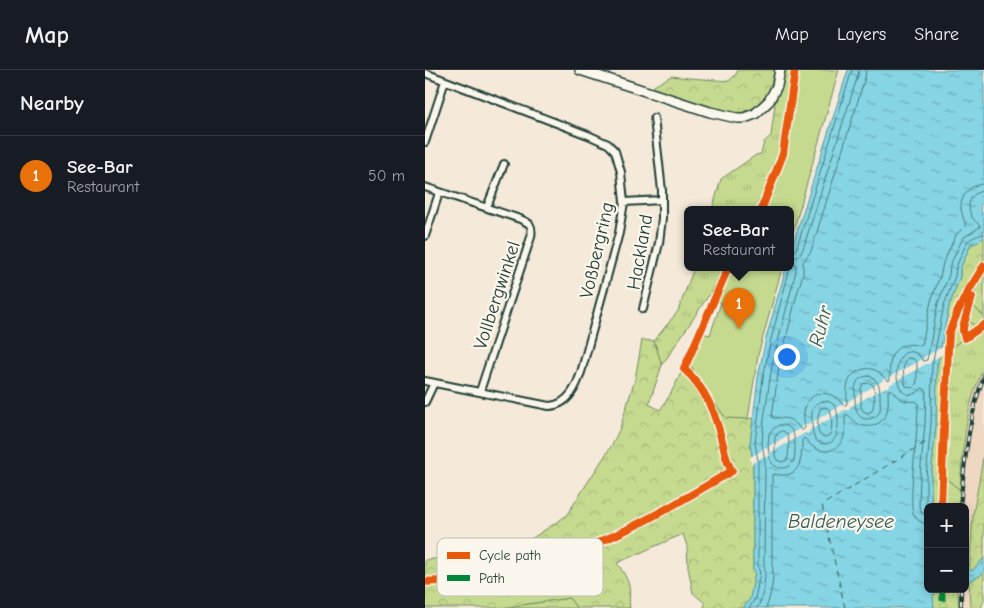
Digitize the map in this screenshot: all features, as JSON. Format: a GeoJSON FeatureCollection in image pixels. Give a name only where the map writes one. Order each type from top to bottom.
{"type":"FeatureCollection","features":[{"type":"Feature","properties":{"kind":"street"},"geometry":{"type":"LineString","coordinates":[[580,70],[724,116],[737,118],[749,116],[761,109],[773,95],[780,70]]}},
{"type":"Feature","properties":{"kind":"street","name":"Voßbergring"},"geometry":{"type":"LineString","coordinates":[[425,73],[608,144],[615,151],[619,164],[624,202],[619,232],[583,369],[579,380],[566,400],[559,405],[549,406],[425,381]]}},
{"type":"Feature","properties":{"kind":"street"},"geometry":{"type":"LineString","coordinates":[[425,142],[445,81]]}},
{"type":"Feature","properties":{"kind":"street","name":"Hackland"},"geometry":{"type":"LineString","coordinates":[[643,309],[659,243],[663,208],[654,118]]}},
{"type":"Feature","properties":{"kind":"street"},"geometry":{"type":"LineString","coordinates":[[487,207],[504,164]]}},
{"type":"Feature","properties":{"kind":"street","name":"Vollbergwinkel"},"geometry":{"type":"LineString","coordinates":[[425,188],[487,207],[527,222],[533,230],[480,391]]}},
{"type":"Feature","properties":{"kind":"street"},"geometry":{"type":"LineString","coordinates":[[425,236],[439,193]]}},
{"type":"Feature","properties":{"kind":"street","name":"Hackland"},"geometry":{"type":"LineString","coordinates":[[624,202],[662,200]]}},
{"type":"Feature","properties":{"kind":"street"},"geometry":{"type":"LineString","coordinates":[[425,402],[434,383]]}},
{"type":"Feature","properties":{"kind":"shaded area"},"geometry":{"type":"Polygon","coordinates":[[[984,368],[984,452],[973,515],[969,571],[969,503],[958,503],[962,460],[970,409],[984,368]]]}},
{"type":"Feature","properties":{"kind":"shaded area"},"geometry":{"type":"Polygon","coordinates":[[[969,581],[970,608],[959,608],[957,593],[969,593],[969,581]]]}},
{"type":"Feature","properties":{"kind":"green space"},"geometry":{"type":"Polygon","coordinates":[[[738,70],[775,70],[765,99],[756,107],[740,113],[727,113],[649,91],[671,76],[729,81],[738,70]]]}},
{"type":"Feature","properties":{"kind":"green space"},"geometry":{"type":"Polygon","coordinates":[[[785,70],[794,70],[780,152],[759,206],[713,206],[721,179],[756,155],[761,154],[764,142],[771,136],[775,104],[785,70]]]}},
{"type":"Feature","properties":{"kind":"green space"},"geometry":{"type":"Polygon","coordinates":[[[799,70],[839,70],[794,229],[794,206],[767,206],[787,156],[799,70]]]}},
{"type":"Feature","properties":{"kind":"green space"},"geometry":{"type":"Polygon","coordinates":[[[984,237],[984,274],[975,287],[975,298],[967,319],[976,327],[947,352],[946,364],[948,395],[944,477],[960,490],[958,503],[931,503],[931,477],[936,425],[937,367],[949,306],[960,277],[960,269],[971,244],[979,242],[984,237]]]}},
{"type":"Feature","properties":{"kind":"green space"},"geometry":{"type":"Polygon","coordinates":[[[693,271],[722,271],[711,292],[662,365],[654,341],[678,311],[693,271]]]}},
{"type":"Feature","properties":{"kind":"green space"},"geometry":{"type":"Polygon","coordinates":[[[731,271],[781,271],[758,355],[748,419],[726,418],[702,387],[689,362],[702,333],[710,335],[721,303],[717,300],[731,271]]]}},
{"type":"Feature","properties":{"kind":"green space"},"geometry":{"type":"Polygon","coordinates":[[[984,274],[984,316],[972,305],[975,298],[975,287],[984,274]]]}},
{"type":"Feature","properties":{"kind":"green space"},"geometry":{"type":"Polygon","coordinates":[[[972,305],[984,316],[984,368],[969,412],[960,490],[944,477],[948,351],[976,327],[967,319],[972,305]]]}},
{"type":"Feature","properties":{"kind":"green space"},"geometry":{"type":"Polygon","coordinates":[[[642,340],[654,341],[662,365],[649,404],[660,410],[670,395],[687,361],[726,418],[753,418],[750,444],[753,461],[753,570],[755,572],[750,599],[743,608],[704,608],[705,603],[693,593],[688,567],[687,546],[683,534],[617,563],[630,589],[630,608],[577,608],[569,598],[501,608],[425,608],[425,560],[437,559],[437,596],[603,596],[603,538],[533,538],[566,516],[612,445],[620,428],[635,379],[642,340]]]}},
{"type":"Feature","properties":{"kind":"green space"},"geometry":{"type":"Polygon","coordinates":[[[984,452],[984,558],[973,570],[969,571],[973,515],[984,452]]]}},
{"type":"Feature","properties":{"kind":"green space"},"geometry":{"type":"Polygon","coordinates":[[[984,572],[984,600],[981,608],[970,608],[969,581],[984,572]]]}},
{"type":"Feature","properties":{"kind":"green space"},"geometry":{"type":"Polygon","coordinates":[[[937,593],[957,593],[959,608],[934,608],[932,595],[937,593]]]}},
{"type":"Feature","properties":{"kind":"green space"},"geometry":{"type":"Polygon","coordinates":[[[569,598],[577,608],[501,608],[569,598]]]}},
{"type":"Feature","properties":{"kind":"water","name":"Baldeneysee"},"geometry":{"type":"Polygon","coordinates":[[[848,70],[984,70],[984,197],[981,209],[984,215],[984,237],[979,242],[971,244],[960,269],[960,277],[949,306],[937,367],[936,425],[931,477],[931,503],[924,503],[924,593],[937,593],[933,595],[934,608],[743,608],[750,599],[755,572],[753,570],[753,461],[750,444],[758,377],[766,338],[785,271],[794,271],[794,240],[848,70]]]}},
{"type":"Feature","properties":{"kind":"water"},"geometry":{"type":"Polygon","coordinates":[[[984,558],[984,572],[980,576],[969,580],[969,570],[973,570],[984,558]]]}},
{"type":"Feature","properties":{"kind":"pier"},"geometry":{"type":"Polygon","coordinates":[[[944,346],[942,355],[929,364],[810,430],[808,434],[805,433],[770,453],[768,457],[764,456],[751,464],[750,457],[761,451],[763,447],[766,448],[801,428],[803,424],[807,425],[842,405],[844,401],[847,402],[884,378],[888,378],[924,358],[925,355],[944,346]]]}},
{"type":"Feature","properties":{"kind":"ferry route"},"geometry":{"type":"LineString","coordinates":[[845,608],[822,505],[926,442]]}},
{"type":"Feature","properties":{"kind":"railway"},"geometry":{"type":"LineString","coordinates":[[960,503],[971,424],[984,376]]}},
{"type":"Feature","properties":{"kind":"railway"},"geometry":{"type":"LineString","coordinates":[[961,593],[961,608]]}},
{"type":"Feature","properties":{"kind":"marked path"},"geometry":{"type":"LineString","coordinates":[[942,593],[943,608]]}},
{"type":"Feature","properties":{"kind":"cycle path"},"geometry":{"type":"LineString","coordinates":[[763,206],[783,154],[795,70]]}},
{"type":"Feature","properties":{"kind":"cycle path"},"geometry":{"type":"LineString","coordinates":[[941,503],[949,333],[967,293],[984,266]]}},
{"type":"Feature","properties":{"kind":"cycle path"},"geometry":{"type":"LineString","coordinates":[[603,540],[666,509],[732,471],[727,461],[709,402],[692,376],[684,369],[727,271]]}},
{"type":"Feature","properties":{"kind":"cycle path"},"geometry":{"type":"LineString","coordinates":[[972,297],[963,327],[965,338],[984,325]]}},
{"type":"Feature","properties":{"kind":"cycle path"},"geometry":{"type":"LineString","coordinates":[[425,582],[437,581]]}},
{"type":"Feature","properties":{"kind":"place","name":"See-Bar"},"geometry":{"type":"Point","coordinates":[739,329]}},
{"type":"Feature","properties":{"kind":"water label","name":"Ruhr"},"geometry":{"type":"Point","coordinates":[820,326]}}]}
